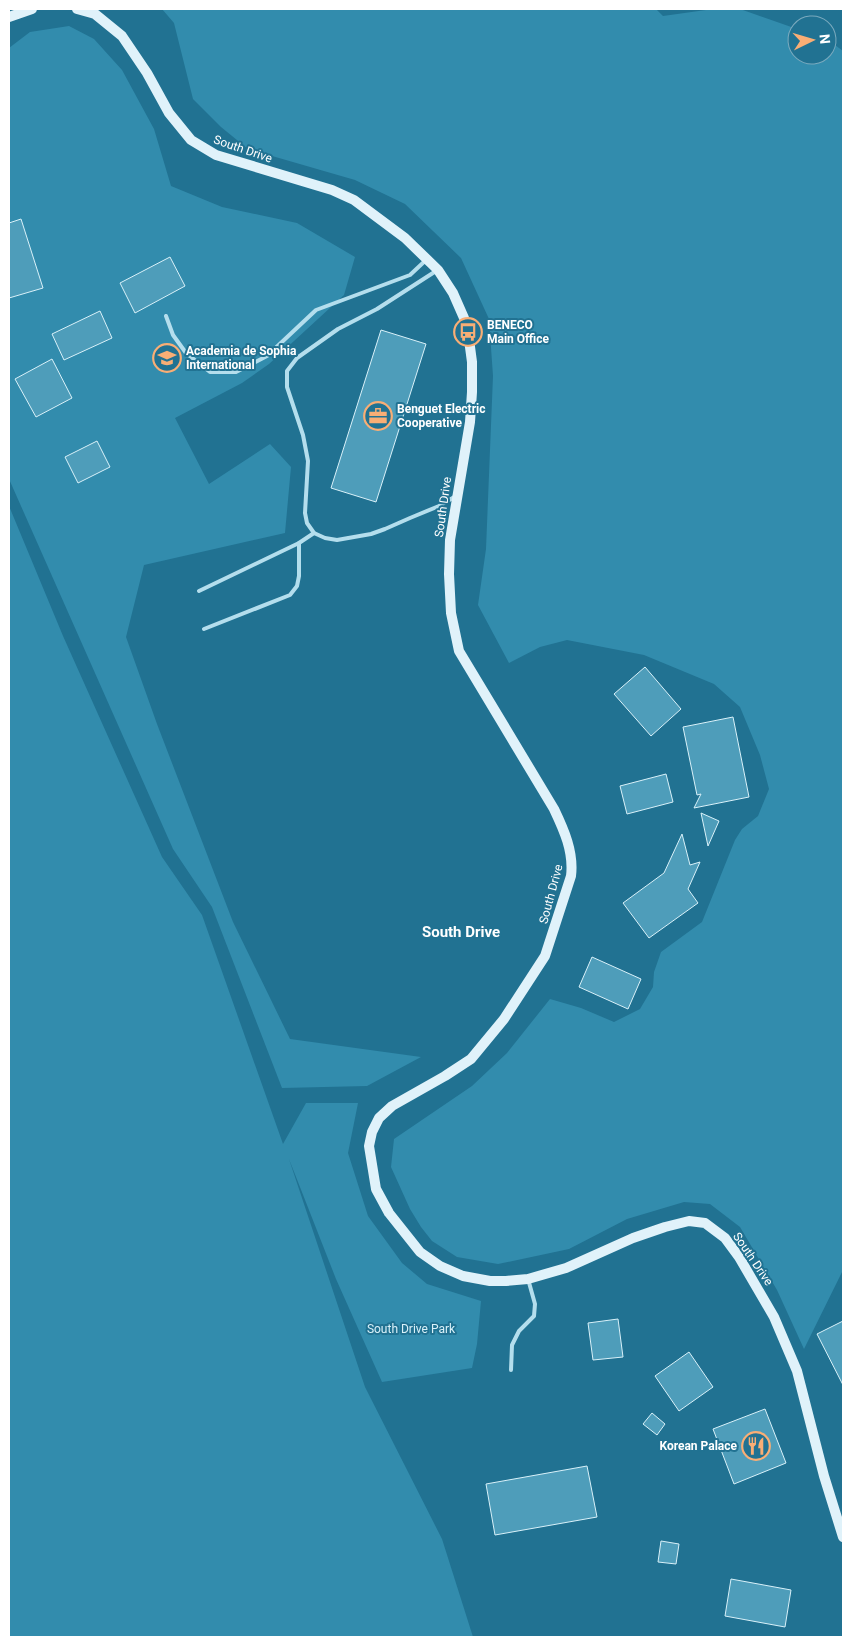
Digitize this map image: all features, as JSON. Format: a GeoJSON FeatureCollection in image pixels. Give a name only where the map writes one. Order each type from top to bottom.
{"type":"FeatureCollection","features":[{"type":"Feature","properties":{"kind":"main road"},"geometry":{"type":"LineString","coordinates":[[9,17],[32,9]]}},
{"type":"Feature","properties":{"kind":"main road","name":"South Drive"},"geometry":{"type":"LineString","coordinates":[[77,9],[95,14],[122,36],[147,73],[169,113],[191,140],[216,155],[332,190],[354,200],[404,238],[438,270],[453,293],[468,332],[472,362],[472,392],[470,422],[456,495],[450,540],[451,613],[459,651],[564,829],[572,862],[571,876],[545,956],[504,1020],[470,1059],[445,1076],[392,1106],[379,1118],[372,1132],[369,1146],[376,1189],[389,1214],[420,1252],[440,1266],[463,1276],[490,1281],[528,1279],[566,1268],[641,1235],[665,1227],[689,1221],[705,1223],[725,1238],[739,1257],[774,1317],[797,1371],[824,1476],[843,1537]]}},
{"type":"Feature","properties":{"kind":"lane"},"geometry":{"type":"LineString","coordinates":[[166,316],[173,335],[186,353],[210,372],[236,372],[266,356],[316,310],[410,274],[426,259]]}},
{"type":"Feature","properties":{"kind":"lane"},"geometry":{"type":"LineString","coordinates":[[438,270],[377,309],[338,329],[297,358],[287,371],[287,387],[303,435],[308,460],[305,513],[314,533],[324,538],[337,540],[386,530],[438,506],[456,495]]}},
{"type":"Feature","properties":{"kind":"lane"},"geometry":{"type":"LineString","coordinates":[[199,591],[299,543],[314,533]]}},
{"type":"Feature","properties":{"kind":"lane"},"geometry":{"type":"LineString","coordinates":[[204,629],[290,595],[297,586],[299,576],[299,543]]}},
{"type":"Feature","properties":{"kind":"lane"},"geometry":{"type":"LineString","coordinates":[[511,1370],[512,1345],[519,1331],[534,1316],[535,1304],[528,1279]]}},
{"type":"Feature","properties":{"kind":"green space"},"geometry":{"type":"Polygon","coordinates":[[[162,9],[656,9],[663,16],[713,9],[740,9],[787,25],[787,65],[837,65],[837,46],[843,51],[843,1270],[804,1349],[777,1290],[740,1227],[710,1204],[684,1202],[627,1219],[569,1249],[498,1264],[457,1257],[432,1241],[410,1209],[391,1167],[394,1139],[472,1086],[507,1053],[550,999],[581,1008],[614,1022],[640,1009],[653,987],[654,972],[661,952],[702,922],[735,840],[742,829],[758,816],[769,789],[760,755],[740,707],[714,684],[644,655],[567,640],[540,647],[509,663],[478,605],[486,549],[493,376],[489,319],[461,258],[405,204],[355,180],[248,149],[221,127],[193,99],[174,23],[162,9]]]}},
{"type":"Feature","properties":{"kind":"green space"},"geometry":{"type":"Polygon","coordinates":[[[69,26],[94,39],[122,70],[154,129],[171,186],[222,207],[297,223],[355,257],[344,295],[269,364],[242,383],[175,418],[209,484],[270,444],[291,467],[285,533],[144,565],[126,637],[157,724],[233,922],[290,1039],[421,1057],[367,1086],[282,1088],[212,907],[173,849],[9,479],[9,48],[30,32],[69,26]]]}},
{"type":"Feature","properties":{"kind":"green space","name":"South Drive Park"},"geometry":{"type":"Polygon","coordinates":[[[9,506],[63,636],[162,857],[202,915],[283,1144],[306,1103],[358,1103],[348,1153],[368,1216],[402,1263],[427,1284],[481,1301],[477,1344],[472,1368],[382,1382],[336,1279],[289,1159],[365,1387],[442,1539],[473,1637],[9,1637],[9,506]]]}},
{"type":"Feature","properties":{"kind":"building"},"geometry":{"type":"Polygon","coordinates":[[[21,219],[43,288],[9,298],[9,223],[21,219]]]}},
{"type":"Feature","properties":{"kind":"building"},"geometry":{"type":"Polygon","coordinates":[[[170,257],[185,286],[135,313],[120,283],[170,257]]]}},
{"type":"Feature","properties":{"kind":"building"},"geometry":{"type":"Polygon","coordinates":[[[100,311],[112,338],[64,360],[52,334],[100,311]]]}},
{"type":"Feature","properties":{"kind":"building","name":"Benguet Electric Cooperative"},"geometry":{"type":"Polygon","coordinates":[[[381,330],[426,344],[376,502],[331,488],[381,330]]]}},
{"type":"Feature","properties":{"kind":"building"},"geometry":{"type":"Polygon","coordinates":[[[52,359],[72,398],[36,417],[15,379],[52,359]]]}},
{"type":"Feature","properties":{"kind":"building"},"geometry":{"type":"Polygon","coordinates":[[[97,441],[110,467],[78,483],[65,457],[97,441]]]}},
{"type":"Feature","properties":{"kind":"building"},"geometry":{"type":"Polygon","coordinates":[[[645,667],[681,709],[651,736],[614,694],[645,667]]]}},
{"type":"Feature","properties":{"kind":"building"},"geometry":{"type":"Polygon","coordinates":[[[733,717],[749,797],[694,808],[701,794],[697,795],[683,727],[733,717]]]}},
{"type":"Feature","properties":{"kind":"building"},"geometry":{"type":"Polygon","coordinates":[[[666,774],[673,802],[627,814],[620,786],[666,774]]]}},
{"type":"Feature","properties":{"kind":"building"},"geometry":{"type":"Polygon","coordinates":[[[701,813],[719,821],[708,846],[701,813]]]}},
{"type":"Feature","properties":{"kind":"building"},"geometry":{"type":"Polygon","coordinates":[[[682,834],[690,865],[700,862],[688,889],[698,903],[649,938],[623,903],[664,873],[682,834]]]}},
{"type":"Feature","properties":{"kind":"building"},"geometry":{"type":"Polygon","coordinates":[[[592,957],[641,979],[628,1009],[579,987],[592,957]]]}},
{"type":"Feature","properties":{"kind":"building"},"geometry":{"type":"Polygon","coordinates":[[[618,1319],[623,1357],[593,1360],[588,1323],[618,1319]]]}},
{"type":"Feature","properties":{"kind":"building"},"geometry":{"type":"Polygon","coordinates":[[[843,1321],[843,1385],[817,1334],[843,1321]]]}},
{"type":"Feature","properties":{"kind":"building"},"geometry":{"type":"Polygon","coordinates":[[[689,1352],[713,1387],[679,1411],[655,1376],[689,1352]]]}},
{"type":"Feature","properties":{"kind":"building"},"geometry":{"type":"Polygon","coordinates":[[[765,1409],[786,1463],[734,1484],[713,1429],[765,1409]]]}},
{"type":"Feature","properties":{"kind":"building"},"geometry":{"type":"Polygon","coordinates":[[[652,1413],[665,1424],[657,1435],[643,1424],[652,1413]]]}},
{"type":"Feature","properties":{"kind":"building"},"geometry":{"type":"Polygon","coordinates":[[[587,1466],[597,1517],[495,1535],[486,1484],[587,1466]]]}},
{"type":"Feature","properties":{"kind":"building"},"geometry":{"type":"Polygon","coordinates":[[[661,1541],[679,1544],[676,1564],[658,1562],[661,1541]]]}},
{"type":"Feature","properties":{"kind":"building"},"geometry":{"type":"Polygon","coordinates":[[[731,1579],[791,1590],[785,1627],[725,1616],[731,1579]]]}},
{"type":"Feature","properties":{"kind":"place","name":"BENECO Main Office"},"geometry":{"type":"Point","coordinates":[468,332]}},
{"type":"Feature","properties":{"kind":"place","name":"Academia de Sophia International"},"geometry":{"type":"Point","coordinates":[167,358]}},
{"type":"Feature","properties":{"kind":"place","name":"Benguet Electric Cooperative"},"geometry":{"type":"Point","coordinates":[378,416]}},
{"type":"Feature","properties":{"kind":"place","name":"Korean Palace"},"geometry":{"type":"Point","coordinates":[756,1446]}},
{"type":"Feature","properties":{"kind":"district","name":"South Drive"},"geometry":{"type":"Point","coordinates":[461,932]}}]}
